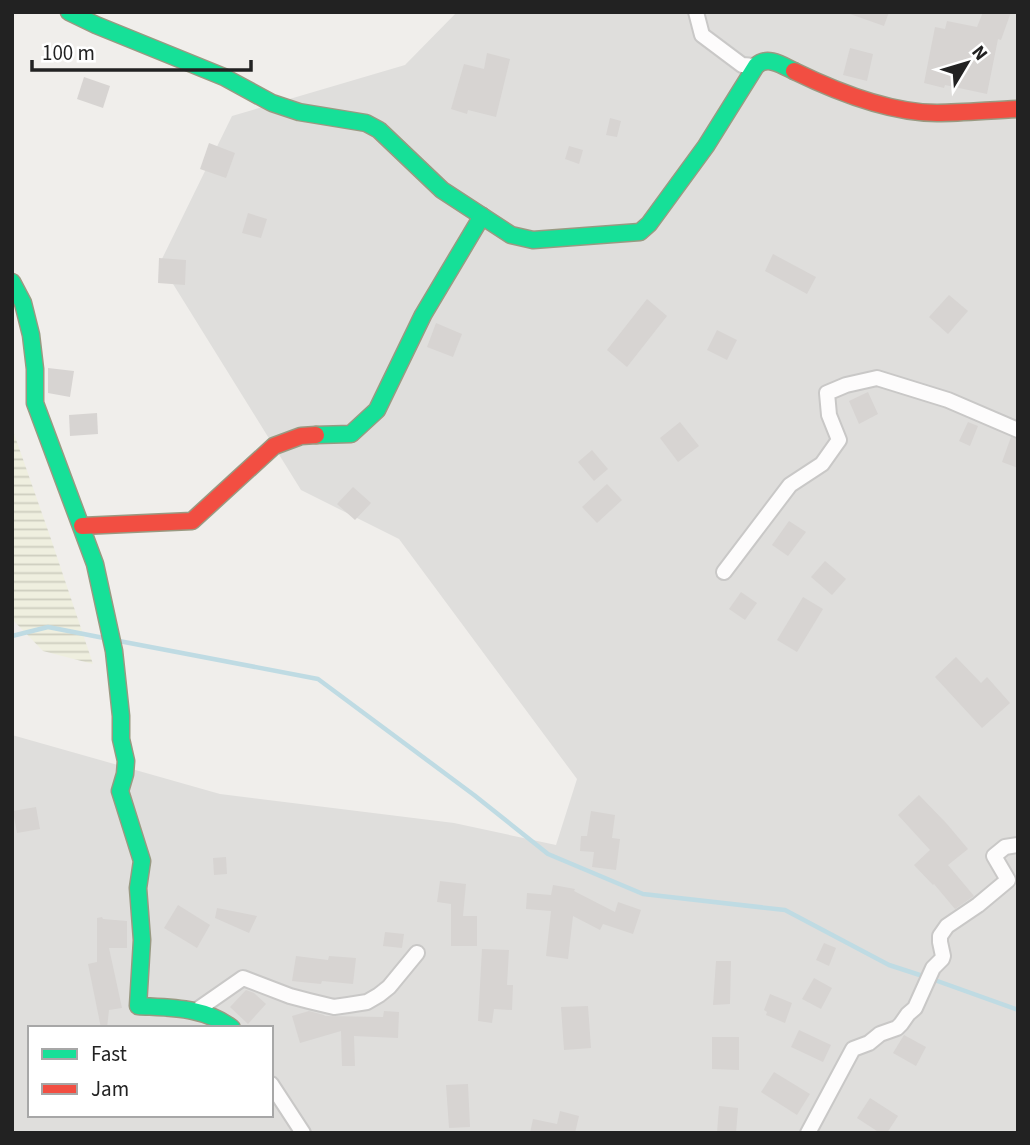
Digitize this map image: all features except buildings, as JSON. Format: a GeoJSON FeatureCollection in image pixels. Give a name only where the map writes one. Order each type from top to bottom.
{"type":"FeatureCollection","features":[{"type":"Feature","properties":{"kind":"street"},"geometry":{"type":"LineString","coordinates":[[69,12],[96,26],[224,77],[272,103],[299,112],[366,123],[379,130],[442,190],[511,235],[533,240],[640,232],[649,224],[706,146],[761,61],[784,66],[827,86],[890,107],[935,113],[1018,109]]}},
{"type":"Feature","properties":{"kind":"street"},"geometry":{"type":"LineString","coordinates":[[696,12],[702,35],[742,65],[756,66]]}},
{"type":"Feature","properties":{"kind":"street"},"geometry":{"type":"LineString","coordinates":[[82,526],[192,521],[274,446],[301,436],[351,434],[377,410],[423,315],[482,216]]}},
{"type":"Feature","properties":{"kind":"street"},"geometry":{"type":"LineString","coordinates":[[12,282],[23,303],[31,335],[35,402],[95,564],[114,650],[121,740],[126,761],[120,790],[142,861],[138,888],[142,940],[138,1006],[197,1010],[218,1018],[229,1026]]}},
{"type":"Feature","properties":{"kind":"street"},"geometry":{"type":"LineString","coordinates":[[724,572],[790,485],[822,464],[839,440],[829,415],[827,393],[846,385],[877,378],[948,400],[1018,430]]}},
{"type":"Feature","properties":{"kind":"street"},"geometry":{"type":"LineString","coordinates":[[808,1133],[853,1049],[897,1028],[915,1008],[933,968],[942,959],[940,936],[947,926],[1008,880],[994,856],[1005,847],[1018,845]]}},
{"type":"Feature","properties":{"kind":"street"},"geometry":{"type":"LineString","coordinates":[[197,1010],[243,978],[290,996],[334,1007],[367,1002],[389,987],[417,953]]}},
{"type":"Feature","properties":{"kind":"street"},"geometry":{"type":"LineString","coordinates":[[273,1087],[303,1133]]}},
{"type":"Feature","properties":{"kind":"shaded area"},"geometry":{"type":"Polygon","coordinates":[[[457,12],[1018,12],[1018,1133],[12,1133],[12,735],[220,794],[454,823],[556,845],[577,779],[399,539],[301,490],[160,263],[232,116],[405,65],[457,12]]]}},
{"type":"Feature","properties":{"kind":"green space"},"geometry":{"type":"Polygon","coordinates":[[[12,428],[93,664],[43,651],[12,619],[12,428]]]}},
{"type":"Feature","properties":{"kind":"waterway"},"geometry":{"type":"LineString","coordinates":[[12,636],[48,627],[104,638]]}},
{"type":"Feature","properties":{"kind":"waterway"},"geometry":{"type":"LineString","coordinates":[[119,641],[318,679],[474,795],[548,854],[643,894],[785,910],[889,965],[1018,1010]]}},
{"type":"Feature","properties":{"kind":"traffic: fast"},"geometry":{"type":"LineString","coordinates":[[69,12],[224,77],[272,103],[299,112],[366,123],[379,130],[442,190],[511,235],[533,240],[640,232],[649,224],[706,146],[756,66],[770,61],[794,71]]}},
{"type":"Feature","properties":{"kind":"traffic: fast"},"geometry":{"type":"LineString","coordinates":[[316,435],[351,434],[377,410],[423,315],[482,216]]}},
{"type":"Feature","properties":{"kind":"traffic: fast"},"geometry":{"type":"LineString","coordinates":[[12,282],[23,303],[31,335],[35,403],[95,564],[114,651],[121,739],[126,761],[120,791],[142,861],[138,888],[142,940],[138,1006],[199,1012],[229,1026]]}},
{"type":"Feature","properties":{"kind":"traffic: jam"},"geometry":{"type":"LineString","coordinates":[[794,71],[845,94],[900,109],[937,113],[1018,109]]}},
{"type":"Feature","properties":{"kind":"traffic: jam"},"geometry":{"type":"LineString","coordinates":[[82,526],[192,521],[274,446],[301,436],[316,435]]}}]}
